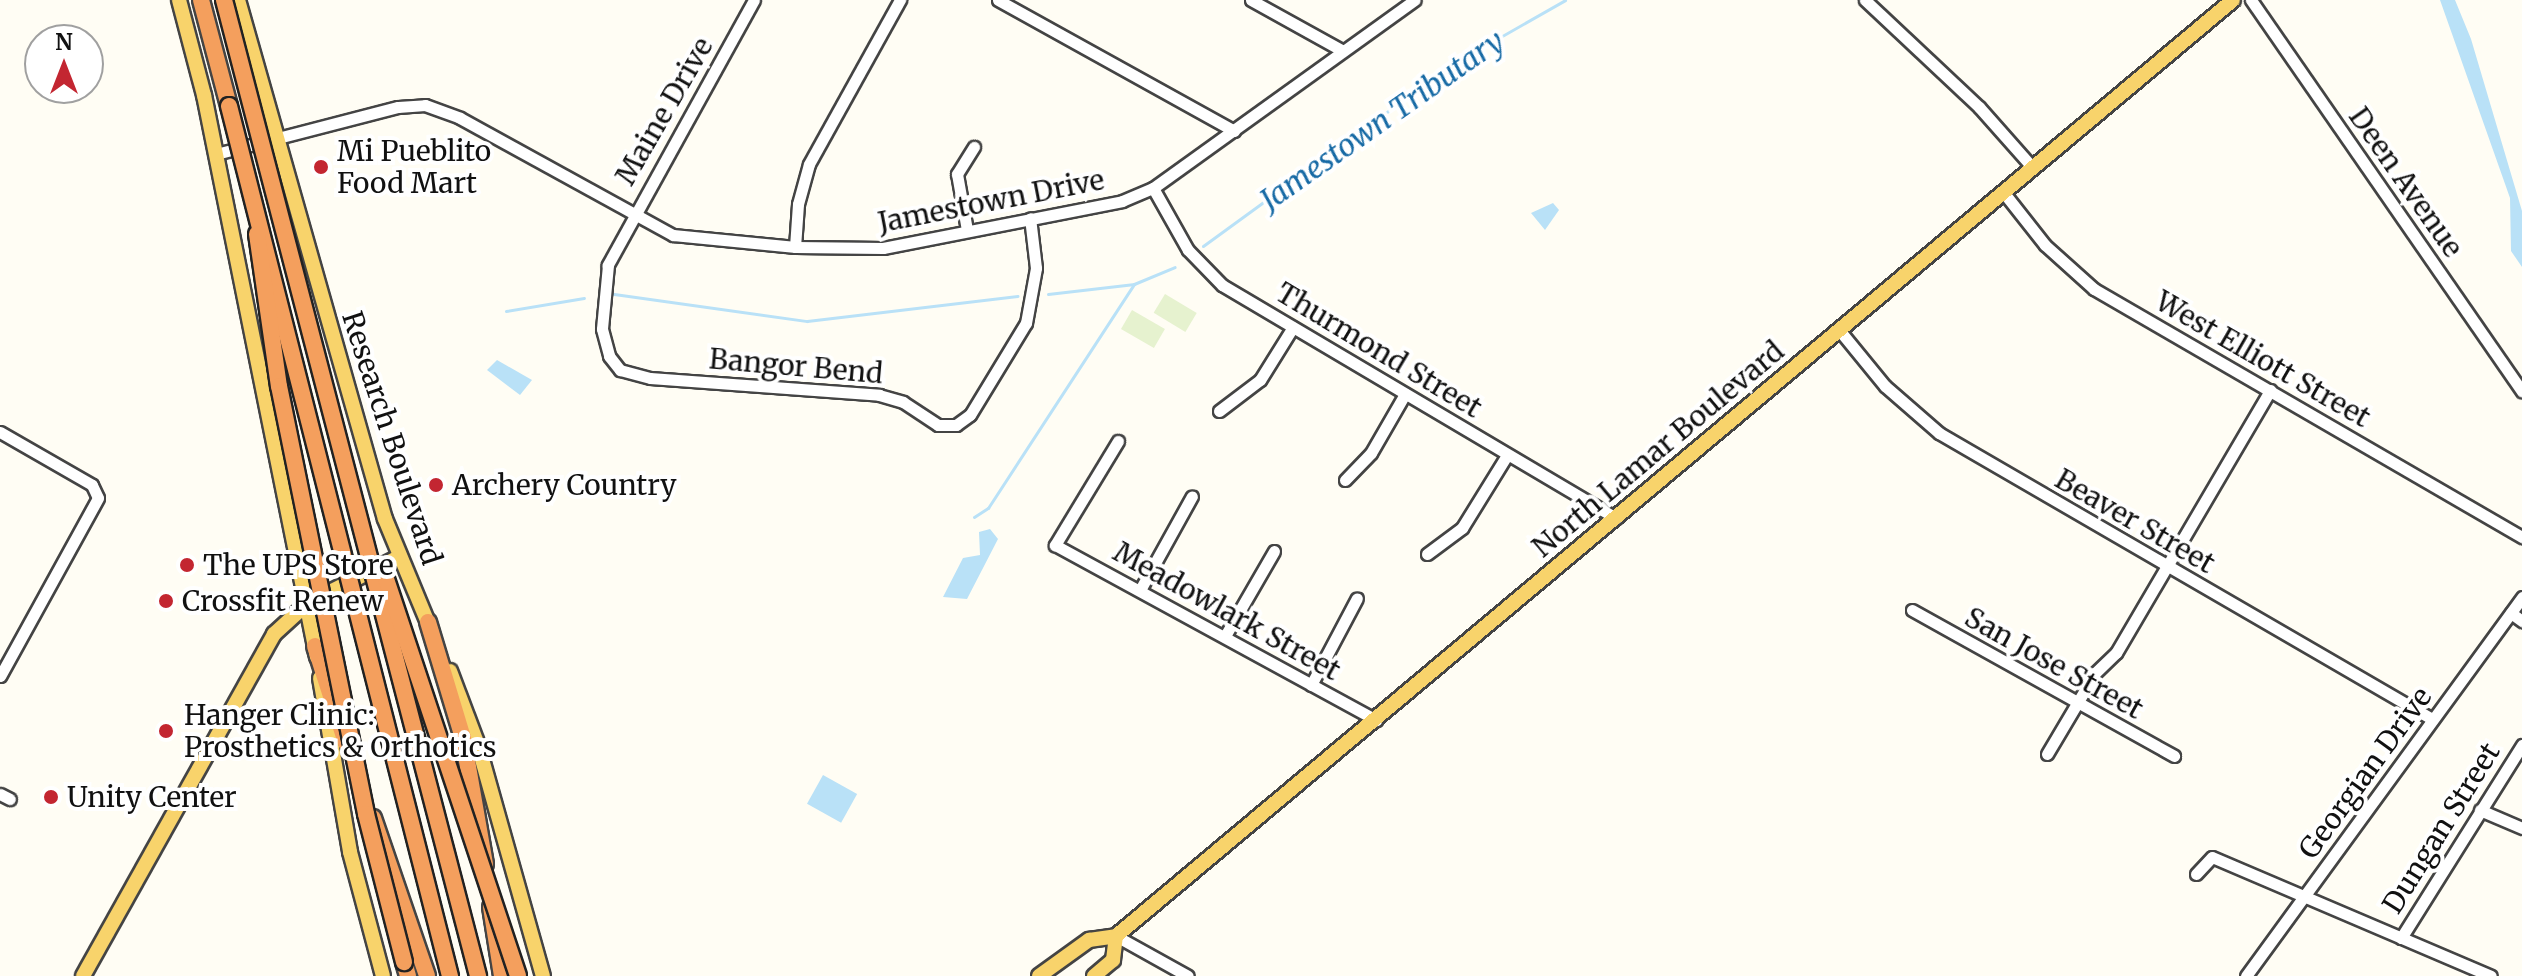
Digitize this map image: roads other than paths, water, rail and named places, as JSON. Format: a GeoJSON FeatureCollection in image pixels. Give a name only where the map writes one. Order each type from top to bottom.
{"type":"FeatureCollection","features":[{"type":"Feature","properties":{"kind":"highway"},"geometry":{"type":"LineString","coordinates":[[201,0],[450,976]]}},
{"type":"Feature","properties":{"kind":"highway"},"geometry":{"type":"LineString","coordinates":[[224,0],[478,976]]}},
{"type":"Feature","properties":{"kind":"highway"},"geometry":{"type":"LineString","coordinates":[[258,216],[256,252],[279,386],[366,814],[406,969]]}},
{"type":"Feature","properties":{"kind":"highway"},"geometry":{"type":"LineString","coordinates":[[356,504],[378,554],[518,976]]}},
{"type":"Feature","properties":{"kind":"highway"},"geometry":{"type":"LineString","coordinates":[[428,622],[476,792],[502,976]]}},
{"type":"Feature","properties":{"kind":"highway"},"geometry":{"type":"LineString","coordinates":[[315,646],[427,976]]}},
{"type":"Feature","properties":{"kind":"main road"},"geometry":{"type":"LineString","coordinates":[[179,0],[216,154],[308,603],[347,839],[383,976]]}},
{"type":"Feature","properties":{"kind":"main road","name":"Research Boulevard"},"geometry":{"type":"LineString","coordinates":[[238,0],[275,139],[399,557],[478,745],[543,976]]}},
{"type":"Feature","properties":{"kind":"main road","name":"North Lamar Boulevard"},"geometry":{"type":"LineString","coordinates":[[1039,976],[1089,940],[1116,936],[2233,0]]}},
{"type":"Feature","properties":{"kind":"main road"},"geometry":{"type":"LineString","coordinates":[[259,143],[271,122]]}},
{"type":"Feature","properties":{"kind":"main road"},"geometry":{"type":"LineString","coordinates":[[83,976],[263,650],[308,603],[399,557]]}},
{"type":"Feature","properties":{"kind":"main road","name":"North Lamar Boulevard"},"geometry":{"type":"LineString","coordinates":[[1094,976],[1113,960],[1116,936]]}},
{"type":"Feature","properties":{"kind":"street","name":"Maine Drive"},"geometry":{"type":"LineString","coordinates":[[616,247],[754,0]]}},
{"type":"Feature","properties":{"kind":"street"},"geometry":{"type":"LineString","coordinates":[[795,247],[809,164],[900,0]]}},
{"type":"Feature","properties":{"kind":"street"},"geometry":{"type":"LineString","coordinates":[[998,0],[1234,131]]}},
{"type":"Feature","properties":{"kind":"street"},"geometry":{"type":"LineString","coordinates":[[1251,0],[1343,51]]}},
{"type":"Feature","properties":{"kind":"street","name":"Jamestown Drive"},"geometry":{"type":"LineString","coordinates":[[216,154],[398,107],[425,105],[460,118],[632,215],[694,240],[795,247],[883,248],[1122,201],[1153,188],[1415,0]]}},
{"type":"Feature","properties":{"kind":"street"},"geometry":{"type":"LineString","coordinates":[[1865,0],[1974,102],[2033,168]]}},
{"type":"Feature","properties":{"kind":"street","name":"Deen Avenue"},"geometry":{"type":"LineString","coordinates":[[2251,0],[2522,391]]}},
{"type":"Feature","properties":{"kind":"street"},"geometry":{"type":"LineString","coordinates":[[967,230],[957,174],[974,147]]}},
{"type":"Feature","properties":{"kind":"street","name":"Thurmond Street"},"geometry":{"type":"LineString","coordinates":[[1153,188],[1179,238],[1207,274],[1616,518]]}},
{"type":"Feature","properties":{"kind":"street","name":"West Elliott Street"},"geometry":{"type":"LineString","coordinates":[[2004,193],[2045,245],[2094,289],[2522,537]]}},
{"type":"Feature","properties":{"kind":"street","name":"Bangor Bend"},"geometry":{"type":"LineString","coordinates":[[616,247],[602,282],[602,329],[609,356],[620,370],[650,378],[879,395],[903,402],[946,426],[970,415],[1026,323],[1036,268],[1030,218]]}},
{"type":"Feature","properties":{"kind":"street"},"geometry":{"type":"LineString","coordinates":[[1219,411],[1260,380],[1293,327]]}},
{"type":"Feature","properties":{"kind":"street","name":"Beaver Street"},"geometry":{"type":"LineString","coordinates":[[1840,331],[1885,386],[1939,433],[2432,719]]}},
{"type":"Feature","properties":{"kind":"street"},"geometry":{"type":"LineString","coordinates":[[2047,754],[2074,703],[2116,653],[2270,390]]}},
{"type":"Feature","properties":{"kind":"street"},"geometry":{"type":"LineString","coordinates":[[1345,480],[1371,453],[1405,394]]}},
{"type":"Feature","properties":{"kind":"street"},"geometry":{"type":"LineString","coordinates":[[0,432],[92,485],[98,498],[0,676]]}},
{"type":"Feature","properties":{"kind":"street","name":"Meadowlark Street"},"geometry":{"type":"LineString","coordinates":[[1118,441],[1096,470],[1055,545],[1376,720]]}},
{"type":"Feature","properties":{"kind":"street"},"geometry":{"type":"LineString","coordinates":[[1427,554],[1462,528],[1507,455]]}},
{"type":"Feature","properties":{"kind":"street"},"geometry":{"type":"LineString","coordinates":[[1140,590],[1192,496]]}},
{"type":"Feature","properties":{"kind":"street"},"geometry":{"type":"LineString","coordinates":[[1225,636],[1274,551]]}},
{"type":"Feature","properties":{"kind":"street","name":"Georgian Drive"},"geometry":{"type":"LineString","coordinates":[[2246,976],[2522,597]]}},
{"type":"Feature","properties":{"kind":"street"},"geometry":{"type":"LineString","coordinates":[[1311,685],[1357,598]]}},
{"type":"Feature","properties":{"kind":"street","name":"San Jose Street"},"geometry":{"type":"LineString","coordinates":[[1912,610],[2174,756]]}},
{"type":"Feature","properties":{"kind":"street"},"geometry":{"type":"LineString","coordinates":[[2511,613],[2522,621]]}},
{"type":"Feature","properties":{"kind":"street","name":"Dungan Street"},"geometry":{"type":"LineString","coordinates":[[2401,938],[2522,745]]}},
{"type":"Feature","properties":{"kind":"street"},"geometry":{"type":"LineString","coordinates":[[2480,810],[2522,828]]}},
{"type":"Feature","properties":{"kind":"street"},"geometry":{"type":"LineString","coordinates":[[2196,874],[2212,857],[2491,976]]}},
{"type":"Feature","properties":{"kind":"street"},"geometry":{"type":"LineString","coordinates":[[1116,936],[1188,976]]}},
{"type":"Feature","properties":{"kind":"water"},"geometry":{"type":"Polygon","coordinates":[[[2440,0],[2455,0],[2471,39],[2522,211],[2522,267],[2511,251],[2510,198],[2440,0]]]}},
{"type":"Feature","properties":{"kind":"water"},"geometry":{"type":"Polygon","coordinates":[[[1553,203],[1559,210],[1545,230],[1531,213],[1553,203]]]}},
{"type":"Feature","properties":{"kind":"water"},"geometry":{"type":"Polygon","coordinates":[[[497,360],[532,380],[520,395],[487,370],[497,360]]]}},
{"type":"Feature","properties":{"kind":"water"},"geometry":{"type":"Polygon","coordinates":[[[990,529],[998,539],[967,599],[943,597],[963,558],[980,555],[979,532],[990,529]]]}},
{"type":"Feature","properties":{"kind":"water"},"geometry":{"type":"Polygon","coordinates":[[[823,775],[857,794],[841,823],[807,804],[823,775]]]}},
{"type":"Feature","properties":{"kind":"waterway","name":"Jamestown Tributary"},"geometry":{"type":"LineString","coordinates":[[1203,246],[1453,64],[1565,0]]}},
{"type":"Feature","properties":{"kind":"waterway","name":"Jamestown Tributary"},"geometry":{"type":"LineString","coordinates":[[1048,294],[1134,284],[1175,267]]}},
{"type":"Feature","properties":{"kind":"waterway"},"geometry":{"type":"LineString","coordinates":[[974,517],[988,508],[1134,284]]}},
{"type":"Feature","properties":{"kind":"waterway","name":"Jamestown Tributary"},"geometry":{"type":"LineString","coordinates":[[614,294],[807,321],[1018,296]]}},
{"type":"Feature","properties":{"kind":"waterway","name":"Jamestown Tributary"},"geometry":{"type":"LineString","coordinates":[[506,311],[584,298]]}},
{"type":"Feature","properties":{"kind":"place","name":"Mi Pueblito Food Mart"},"geometry":{"type":"Point","coordinates":[321,167]}},
{"type":"Feature","properties":{"kind":"place","name":"Archery Country"},"geometry":{"type":"Point","coordinates":[436,485]}},
{"type":"Feature","properties":{"kind":"place","name":"The UPS Store"},"geometry":{"type":"Point","coordinates":[187,565]}},
{"type":"Feature","properties":{"kind":"place","name":"Crossfit Renew"},"geometry":{"type":"Point","coordinates":[166,601]}},
{"type":"Feature","properties":{"kind":"place","name":"Hanger Clinic: Prosthetics & Orthotics"},"geometry":{"type":"Point","coordinates":[166,731]}},
{"type":"Feature","properties":{"kind":"place","name":"Unity Center"},"geometry":{"type":"Point","coordinates":[51,797]}}]}
